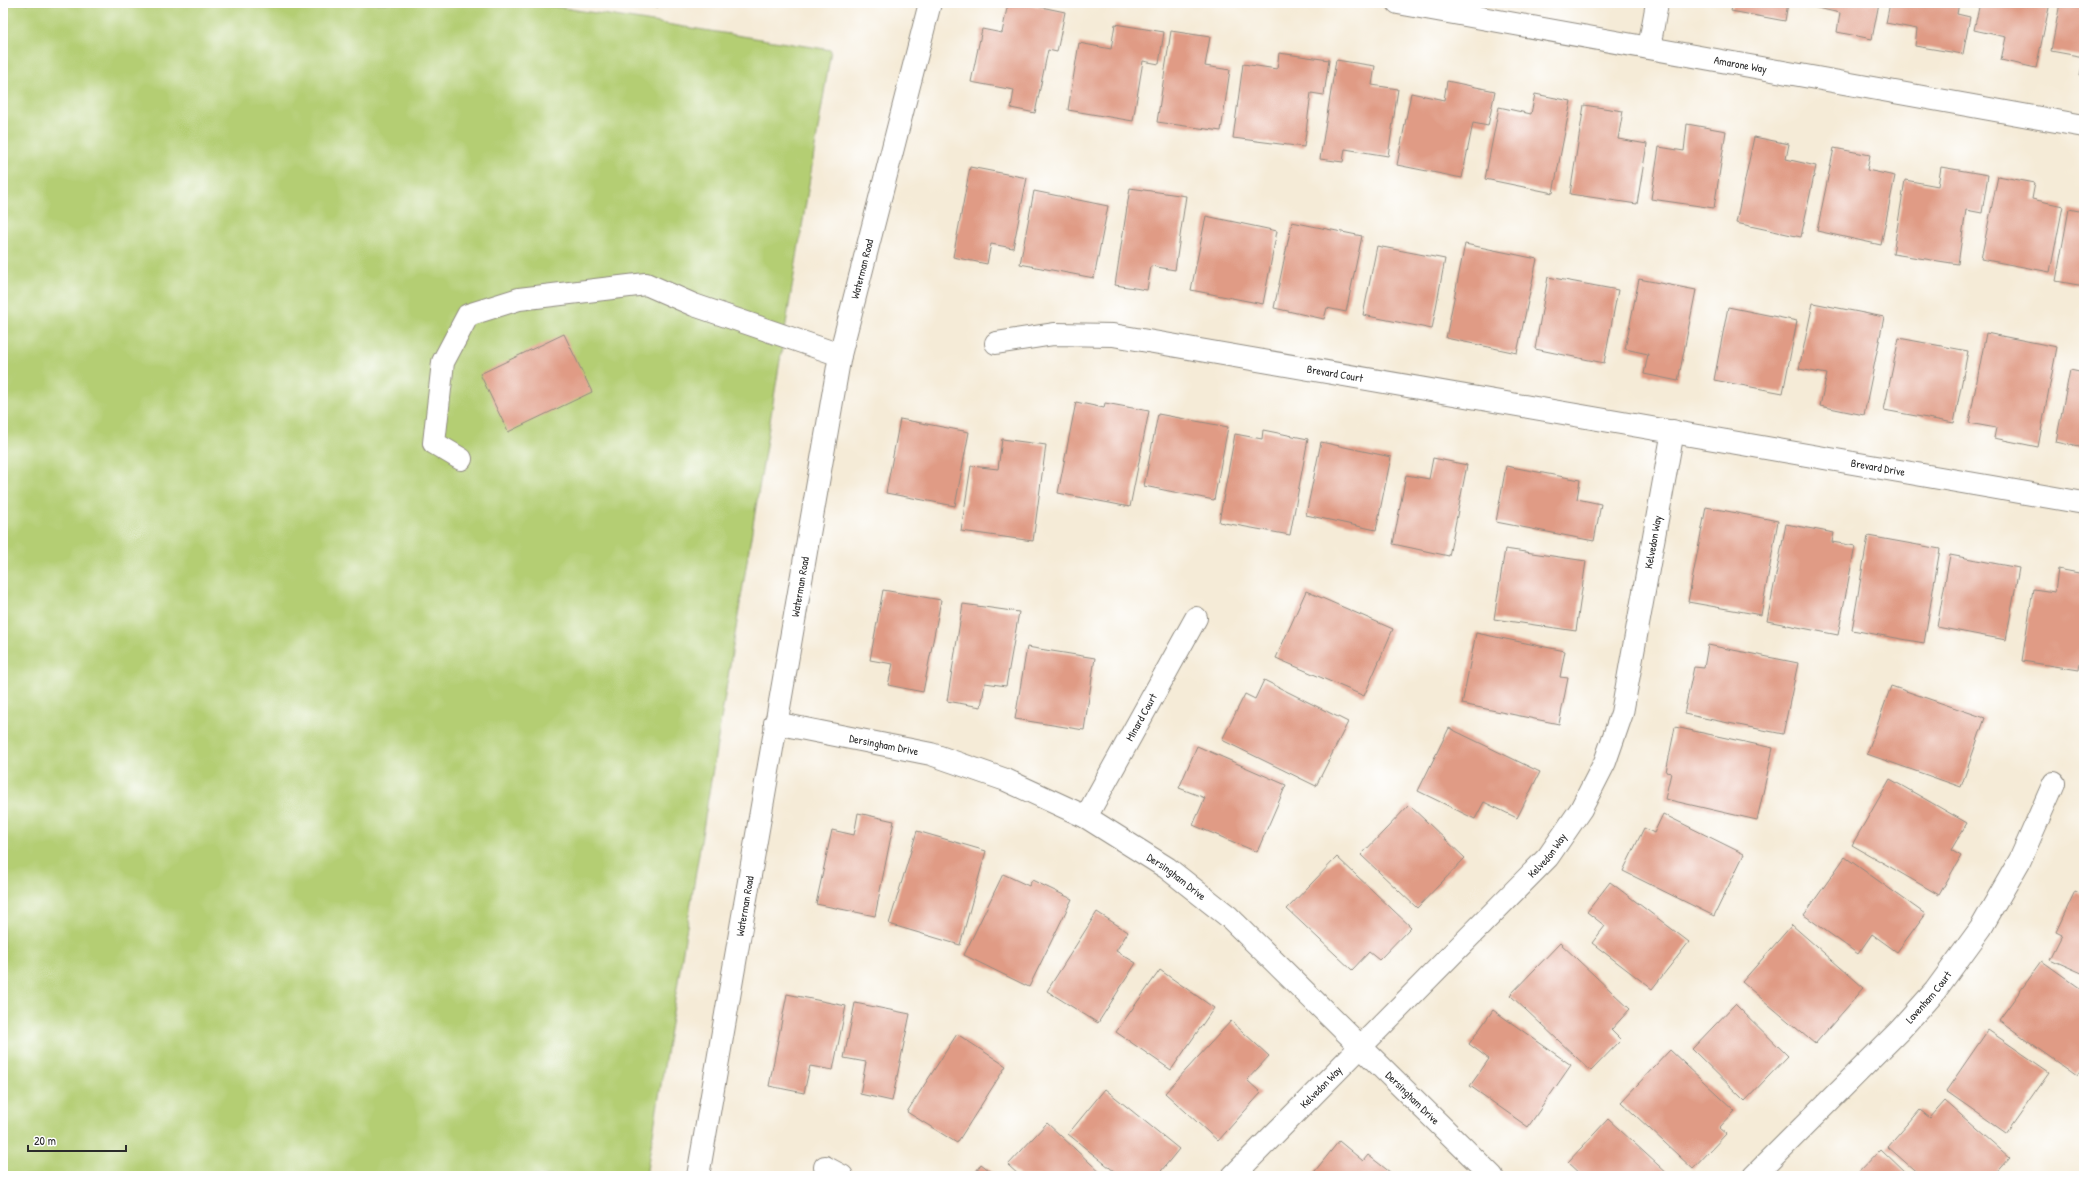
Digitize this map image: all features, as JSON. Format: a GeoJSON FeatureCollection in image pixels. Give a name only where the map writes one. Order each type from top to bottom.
{"type":"FeatureCollection","features":[{"type":"Feature","properties":{"kind":"street","name":"Waterman Road"},"geometry":{"type":"LineString","coordinates":[[698,1176],[775,723],[840,355],[930,3]]}},
{"type":"Feature","properties":{"kind":"street","name":"Amarone Way"},"geometry":{"type":"LineString","coordinates":[[1398,3],[2084,126]]}},
{"type":"Feature","properties":{"kind":"street"},"geometry":{"type":"LineString","coordinates":[[1649,48],[1657,3]]}},
{"type":"Feature","properties":{"kind":"street"},"geometry":{"type":"LineString","coordinates":[[461,459],[434,443],[443,362],[468,315],[519,299],[646,284],[694,305],[840,355]]}},
{"type":"Feature","properties":{"kind":"street","name":"Brevard Court"},"geometry":{"type":"LineString","coordinates":[[996,344],[1054,334],[1113,335],[1673,431]]}},
{"type":"Feature","properties":{"kind":"street","name":"Brevard Drive"},"geometry":{"type":"LineString","coordinates":[[1673,431],[2084,503]]}},
{"type":"Feature","properties":{"kind":"street","name":"Kelvedon Way"},"geometry":{"type":"LineString","coordinates":[[1233,1176],[1548,857],[1581,809],[1605,762],[1622,713],[1673,431]]}},
{"type":"Feature","properties":{"kind":"street","name":"Minard Court"},"geometry":{"type":"LineString","coordinates":[[1086,817],[1196,618]]}},
{"type":"Feature","properties":{"kind":"street","name":"Dersingham Drive"},"geometry":{"type":"LineString","coordinates":[[775,723],[931,754],[1006,780],[1086,817],[1167,868],[1228,917],[1492,1176]]}},
{"type":"Feature","properties":{"kind":"street","name":"Lavenham Court"},"geometry":{"type":"LineString","coordinates":[[1754,1176],[1900,1030],[1935,991],[1981,928],[2020,860],[2054,783]]}},
{"type":"Feature","properties":{"kind":"green space"},"geometry":{"type":"Polygon","coordinates":[[[3,3],[532,3],[831,50],[646,1176],[3,1176],[3,3]]]}},
{"type":"Feature","properties":{"kind":"building"},"geometry":{"type":"Polygon","coordinates":[[[636,3],[658,3],[657,8],[636,3]]]}},
{"type":"Feature","properties":{"kind":"building"},"geometry":{"type":"Polygon","coordinates":[[[1008,3],[1022,3],[1065,12],[1057,52],[1048,50],[1035,113],[1011,108],[1014,90],[971,82],[982,29],[1002,33],[1008,3]]]}},
{"type":"Feature","properties":{"kind":"building"},"geometry":{"type":"Polygon","coordinates":[[[1733,3],[1788,3],[1785,21],[1731,11],[1733,3]]]}},
{"type":"Feature","properties":{"kind":"building"},"geometry":{"type":"Polygon","coordinates":[[[1809,3],[1879,3],[1872,39],[1837,32],[1840,13],[1808,6],[1809,3]]]}},
{"type":"Feature","properties":{"kind":"building"},"geometry":{"type":"Polygon","coordinates":[[[1890,3],[1959,3],[1957,14],[1970,17],[1963,54],[1915,46],[1917,29],[1886,23],[1890,3]]]}},
{"type":"Feature","properties":{"kind":"building"},"geometry":{"type":"Polygon","coordinates":[[[1980,3],[2050,3],[2036,68],[2001,60],[2006,37],[1974,30],[1980,3]]]}},
{"type":"Feature","properties":{"kind":"building"},"geometry":{"type":"Polygon","coordinates":[[[2060,3],[2084,3],[2084,57],[2051,51],[2060,3]]]}},
{"type":"Feature","properties":{"kind":"building"},"geometry":{"type":"Polygon","coordinates":[[[1115,24],[1164,32],[1159,64],[1143,61],[1133,121],[1068,110],[1079,43],[1111,49],[1115,24]]]}},
{"type":"Feature","properties":{"kind":"building"},"geometry":{"type":"Polygon","coordinates":[[[1171,31],[1210,37],[1205,66],[1230,70],[1221,131],[1157,122],[1171,31]]]}},
{"type":"Feature","properties":{"kind":"building"},"geometry":{"type":"Polygon","coordinates":[[[1279,53],[1329,60],[1324,95],[1311,93],[1304,147],[1233,138],[1243,64],[1277,69],[1279,53]]]}},
{"type":"Feature","properties":{"kind":"building"},"geometry":{"type":"Polygon","coordinates":[[[2084,57],[2084,76],[2080,75],[2084,57]]]}},
{"type":"Feature","properties":{"kind":"building"},"geometry":{"type":"Polygon","coordinates":[[[1336,60],[1375,66],[1372,85],[1398,89],[1388,156],[1345,149],[1343,162],[1320,159],[1336,60]]]}},
{"type":"Feature","properties":{"kind":"building"},"geometry":{"type":"Polygon","coordinates":[[[1447,81],[1495,91],[1488,126],[1473,123],[1462,178],[1397,165],[1411,93],[1444,100],[1447,81]]]}},
{"type":"Feature","properties":{"kind":"building"},"geometry":{"type":"Polygon","coordinates":[[[1535,94],[1571,101],[1553,193],[1485,179],[1499,107],[1531,114],[1535,94]]]}},
{"type":"Feature","properties":{"kind":"building"},"geometry":{"type":"Polygon","coordinates":[[[1584,105],[1623,111],[1618,139],[1647,144],[1637,204],[1570,194],[1584,105]]]}},
{"type":"Feature","properties":{"kind":"building"},"geometry":{"type":"Polygon","coordinates":[[[1687,124],[1726,131],[1714,208],[1651,199],[1659,147],[1684,151],[1687,124]]]}},
{"type":"Feature","properties":{"kind":"building"},"geometry":{"type":"Polygon","coordinates":[[[1754,137],[1789,144],[1786,159],[1816,166],[1801,237],[1736,223],[1754,137]]]}},
{"type":"Feature","properties":{"kind":"building"},"geometry":{"type":"Polygon","coordinates":[[[1834,148],[1870,155],[1867,170],[1895,176],[1881,245],[1817,231],[1834,148]]]}},
{"type":"Feature","properties":{"kind":"building"},"geometry":{"type":"Polygon","coordinates":[[[970,167],[1027,178],[1013,248],[991,244],[987,264],[953,257],[970,167]]]}},
{"type":"Feature","properties":{"kind":"building"},"geometry":{"type":"Polygon","coordinates":[[[1941,167],[1988,175],[1982,213],[1966,210],[1958,264],[1893,254],[1905,180],[1938,186],[1941,167]]]}},
{"type":"Feature","properties":{"kind":"building"},"geometry":{"type":"Polygon","coordinates":[[[1998,176],[2035,183],[2032,199],[2063,206],[2050,272],[1981,259],[1998,176]]]}},
{"type":"Feature","properties":{"kind":"building"},"geometry":{"type":"Polygon","coordinates":[[[1130,188],[1186,196],[1175,270],[1151,266],[1147,290],[1115,285],[1130,188]]]}},
{"type":"Feature","properties":{"kind":"building"},"geometry":{"type":"Polygon","coordinates":[[[1034,191],[1108,206],[1094,278],[1020,264],[1034,191]]]}},
{"type":"Feature","properties":{"kind":"building"},"geometry":{"type":"Polygon","coordinates":[[[2069,209],[2084,212],[2084,286],[2056,281],[2069,209]]]}},
{"type":"Feature","properties":{"kind":"building"},"geometry":{"type":"Polygon","coordinates":[[[1206,216],[1277,231],[1263,304],[1191,290],[1206,216]]]}},
{"type":"Feature","properties":{"kind":"building"},"geometry":{"type":"Polygon","coordinates":[[[1292,222],[1362,236],[1346,312],[1327,308],[1324,319],[1274,308],[1292,222]]]}},
{"type":"Feature","properties":{"kind":"building"},"geometry":{"type":"Polygon","coordinates":[[[1465,244],[1537,259],[1517,353],[1446,338],[1465,244]]]}},
{"type":"Feature","properties":{"kind":"building"},"geometry":{"type":"Polygon","coordinates":[[[1377,246],[1445,259],[1432,329],[1363,315],[1377,246]]]}},
{"type":"Feature","properties":{"kind":"building"},"geometry":{"type":"Polygon","coordinates":[[[1548,277],[1618,290],[1604,363],[1535,349],[1548,277]]]}},
{"type":"Feature","properties":{"kind":"building"},"geometry":{"type":"Polygon","coordinates":[[[1639,279],[1696,290],[1678,381],[1644,374],[1648,354],[1625,349],[1639,279]]]}},
{"type":"Feature","properties":{"kind":"building"},"geometry":{"type":"Polygon","coordinates":[[[1813,303],[1884,317],[1864,415],[1820,406],[1827,374],[1799,369],[1813,303]]]}},
{"type":"Feature","properties":{"kind":"building"},"geometry":{"type":"Polygon","coordinates":[[[1728,307],[1797,321],[1783,393],[1714,380],[1728,307]]]}},
{"type":"Feature","properties":{"kind":"building"},"geometry":{"type":"Polygon","coordinates":[[[1986,333],[2057,347],[2038,447],[1994,438],[1996,428],[1969,423],[1986,333]]]}},
{"type":"Feature","properties":{"kind":"building"},"geometry":{"type":"Polygon","coordinates":[[[564,334],[592,392],[508,432],[480,374],[564,334]]]}},
{"type":"Feature","properties":{"kind":"building"},"geometry":{"type":"Polygon","coordinates":[[[1899,338],[1968,351],[1954,423],[1884,410],[1899,338]]]}},
{"type":"Feature","properties":{"kind":"building"},"geometry":{"type":"Polygon","coordinates":[[[2070,370],[2084,373],[2084,448],[2056,442],[2070,370]]]}},
{"type":"Feature","properties":{"kind":"building"},"geometry":{"type":"Polygon","coordinates":[[[1076,402],[1104,408],[1105,403],[1149,411],[1130,507],[1058,493],[1076,402]]]}},
{"type":"Feature","properties":{"kind":"building"},"geometry":{"type":"Polygon","coordinates":[[[1158,414],[1228,427],[1214,500],[1144,486],[1158,414]]]}},
{"type":"Feature","properties":{"kind":"building"},"geometry":{"type":"Polygon","coordinates":[[[900,419],[969,432],[955,506],[886,493],[900,419]]]}},
{"type":"Feature","properties":{"kind":"building"},"geometry":{"type":"Polygon","coordinates":[[[1263,430],[1308,439],[1290,535],[1219,522],[1235,434],[1262,439],[1263,430]]]}},
{"type":"Feature","properties":{"kind":"building"},"geometry":{"type":"Polygon","coordinates":[[[1002,439],[1046,445],[1033,541],[961,531],[971,466],[998,469],[1002,439]]]}},
{"type":"Feature","properties":{"kind":"building"},"geometry":{"type":"Polygon","coordinates":[[[1321,442],[1391,457],[1376,530],[1306,515],[1321,442]]]}},
{"type":"Feature","properties":{"kind":"building"},"geometry":{"type":"Polygon","coordinates":[[[1433,458],[1467,465],[1449,556],[1393,544],[1406,475],[1429,479],[1433,458]]]}},
{"type":"Feature","properties":{"kind":"building"},"geometry":{"type":"Polygon","coordinates":[[[1506,466],[1580,480],[1577,499],[1601,504],[1594,541],[1496,522],[1506,466]]]}},
{"type":"Feature","properties":{"kind":"building"},"geometry":{"type":"Polygon","coordinates":[[[1706,507],[1778,521],[1761,615],[1688,602],[1706,507]]]}},
{"type":"Feature","properties":{"kind":"building"},"geometry":{"type":"Polygon","coordinates":[[[1786,524],[1834,533],[1832,542],[1855,546],[1838,635],[1767,621],[1786,524]]]}},
{"type":"Feature","properties":{"kind":"building"},"geometry":{"type":"Polygon","coordinates":[[[1868,536],[1940,549],[1924,643],[1852,630],[1868,536]]]}},
{"type":"Feature","properties":{"kind":"building"},"geometry":{"type":"Polygon","coordinates":[[[1505,549],[1586,561],[1576,631],[1494,619],[1505,549]]]}},
{"type":"Feature","properties":{"kind":"building"},"geometry":{"type":"Polygon","coordinates":[[[1950,555],[2019,568],[2006,640],[1937,627],[1950,555]]]}},
{"type":"Feature","properties":{"kind":"building"},"geometry":{"type":"Polygon","coordinates":[[[2058,569],[2084,574],[2084,638],[2079,670],[2022,661],[2033,589],[2055,592],[2058,569]]]}},
{"type":"Feature","properties":{"kind":"building"},"geometry":{"type":"Polygon","coordinates":[[[883,590],[941,600],[923,692],[888,685],[893,664],[870,660],[883,590]]]}},
{"type":"Feature","properties":{"kind":"building"},"geometry":{"type":"Polygon","coordinates":[[[1306,591],[1393,629],[1364,696],[1276,658],[1306,591]]]}},
{"type":"Feature","properties":{"kind":"building"},"geometry":{"type":"Polygon","coordinates":[[[963,604],[1019,612],[1006,686],[985,683],[981,707],[947,701],[963,604]]]}},
{"type":"Feature","properties":{"kind":"building"},"geometry":{"type":"Polygon","coordinates":[[[1476,633],[1565,651],[1560,677],[1568,678],[1559,724],[1462,704],[1476,633]]]}},
{"type":"Feature","properties":{"kind":"building"},"geometry":{"type":"Polygon","coordinates":[[[1708,645],[1798,663],[1783,734],[1684,714],[1694,667],[1704,668],[1708,645]]]}},
{"type":"Feature","properties":{"kind":"building"},"geometry":{"type":"Polygon","coordinates":[[[1027,647],[1095,658],[1084,730],[1015,719],[1027,647]]]}},
{"type":"Feature","properties":{"kind":"building"},"geometry":{"type":"Polygon","coordinates":[[[1264,680],[1348,722],[1316,786],[1222,740],[1245,694],[1255,699],[1264,680]]]}},
{"type":"Feature","properties":{"kind":"building"},"geometry":{"type":"Polygon","coordinates":[[[1891,686],[1985,718],[1961,787],[1867,754],[1891,686]]]}},
{"type":"Feature","properties":{"kind":"building"},"geometry":{"type":"Polygon","coordinates":[[[1675,727],[1773,748],[1757,820],[1665,799],[1671,773],[1666,772],[1675,727]]]}},
{"type":"Feature","properties":{"kind":"building"},"geometry":{"type":"Polygon","coordinates":[[[1449,728],[1540,772],[1517,818],[1484,802],[1475,819],[1418,791],[1449,728]]]}},
{"type":"Feature","properties":{"kind":"building"},"geometry":{"type":"Polygon","coordinates":[[[1197,746],[1286,785],[1257,852],[1193,825],[1205,798],[1179,788],[1197,746]]]}},
{"type":"Feature","properties":{"kind":"building"},"geometry":{"type":"Polygon","coordinates":[[[1890,779],[1967,823],[1951,850],[1961,856],[1939,895],[1852,845],[1890,779]]]}},
{"type":"Feature","properties":{"kind":"building"},"geometry":{"type":"Polygon","coordinates":[[[1409,805],[1465,858],[1417,908],[1361,855],[1409,805]]]}},
{"type":"Feature","properties":{"kind":"building"},"geometry":{"type":"Polygon","coordinates":[[[858,813],[894,821],[875,916],[816,904],[832,830],[854,835],[858,813]]]}},
{"type":"Feature","properties":{"kind":"building"},"geometry":{"type":"Polygon","coordinates":[[[1663,814],[1744,854],[1714,916],[1623,871],[1644,828],[1654,833],[1663,814]]]}},
{"type":"Feature","properties":{"kind":"building"},"geometry":{"type":"Polygon","coordinates":[[[917,831],[986,851],[960,945],[889,924],[917,831]]]}},
{"type":"Feature","properties":{"kind":"building"},"geometry":{"type":"Polygon","coordinates":[[[1337,857],[1411,927],[1379,960],[1369,952],[1352,970],[1287,909],[1337,857]]]}},
{"type":"Feature","properties":{"kind":"building"},"geometry":{"type":"Polygon","coordinates":[[[1845,857],[1925,914],[1897,952],[1872,934],[1858,954],[1804,915],[1845,857]]]}},
{"type":"Feature","properties":{"kind":"building"},"geometry":{"type":"Polygon","coordinates":[[[1003,874],[1029,886],[1032,880],[1072,899],[1029,987],[964,955],[1003,874]]]}},
{"type":"Feature","properties":{"kind":"building"},"geometry":{"type":"Polygon","coordinates":[[[1610,882],[1689,942],[1652,989],[1592,943],[1605,926],[1587,912],[1610,882]]]}},
{"type":"Feature","properties":{"kind":"building"},"geometry":{"type":"Polygon","coordinates":[[[2075,891],[2084,895],[2084,974],[2050,959],[2062,935],[2056,932],[2075,891]]]}},
{"type":"Feature","properties":{"kind":"building"},"geometry":{"type":"Polygon","coordinates":[[[1097,912],[1128,932],[1116,951],[1136,963],[1098,1023],[1047,991],[1097,912]]]}},
{"type":"Feature","properties":{"kind":"building"},"geometry":{"type":"Polygon","coordinates":[[[1792,925],[1864,988],[1815,1044],[1742,982],[1792,925]]]}},
{"type":"Feature","properties":{"kind":"building"},"geometry":{"type":"Polygon","coordinates":[[[1560,943],[1630,1009],[1611,1030],[1621,1040],[1591,1071],[1510,995],[1560,943]]]}},
{"type":"Feature","properties":{"kind":"building"},"geometry":{"type":"Polygon","coordinates":[[[2042,961],[2084,991],[2084,1064],[2076,1075],[1999,1020],[2042,961]]]}},
{"type":"Feature","properties":{"kind":"building"},"geometry":{"type":"Polygon","coordinates":[[[1160,970],[1214,1008],[1171,1070],[1116,1032],[1160,970]]]}},
{"type":"Feature","properties":{"kind":"building"},"geometry":{"type":"Polygon","coordinates":[[[787,994],[846,1006],[833,1070],[810,1066],[804,1093],[769,1086],[787,994]]]}},
{"type":"Feature","properties":{"kind":"building"},"geometry":{"type":"Polygon","coordinates":[[[855,1003],[910,1014],[892,1101],[860,1094],[866,1062],[844,1058],[855,1003]]]}},
{"type":"Feature","properties":{"kind":"building"},"geometry":{"type":"Polygon","coordinates":[[[1735,1004],[1788,1056],[1745,1101],[1692,1049],[1735,1004]]]}},
{"type":"Feature","properties":{"kind":"building"},"geometry":{"type":"Polygon","coordinates":[[[1493,1010],[1571,1065],[1528,1127],[1470,1086],[1489,1059],[1469,1044],[1493,1010]]]}},
{"type":"Feature","properties":{"kind":"building"},"geometry":{"type":"Polygon","coordinates":[[[1231,1021],[1269,1056],[1247,1080],[1261,1093],[1218,1141],[1165,1093],[1231,1021]]]}},
{"type":"Feature","properties":{"kind":"building"},"geometry":{"type":"Polygon","coordinates":[[[1988,1030],[2049,1072],[2006,1133],[1946,1091],[1988,1030]]]}},
{"type":"Feature","properties":{"kind":"building"},"geometry":{"type":"Polygon","coordinates":[[[957,1034],[1006,1066],[957,1143],[907,1112],[957,1034]]]}},
{"type":"Feature","properties":{"kind":"building"},"geometry":{"type":"Polygon","coordinates":[[[1670,1050],[1735,1111],[1719,1128],[1726,1134],[1693,1169],[1621,1102],[1670,1050]]]}},
{"type":"Feature","properties":{"kind":"building"},"geometry":{"type":"Polygon","coordinates":[[[1105,1089],[1179,1149],[1157,1176],[1120,1176],[1068,1134],[1105,1089]]]}},
{"type":"Feature","properties":{"kind":"building"},"geometry":{"type":"Polygon","coordinates":[[[1945,1101],[2009,1157],[1992,1176],[1921,1176],[1888,1147],[1920,1110],[1930,1118],[1945,1101]]]}},
{"type":"Feature","properties":{"kind":"building"},"geometry":{"type":"Polygon","coordinates":[[[1608,1119],[1670,1176],[1583,1176],[1568,1162],[1608,1119]]]}},
{"type":"Feature","properties":{"kind":"building"},"geometry":{"type":"Polygon","coordinates":[[[1047,1123],[1104,1176],[1020,1176],[1008,1165],[1047,1123]]]}},
{"type":"Feature","properties":{"kind":"building"},"geometry":{"type":"Polygon","coordinates":[[[1339,1141],[1363,1161],[1368,1155],[1395,1176],[1311,1176],[1339,1141]]]}},
{"type":"Feature","properties":{"kind":"building"},"geometry":{"type":"Polygon","coordinates":[[[1881,1149],[1909,1176],[1855,1176],[1881,1149]]]}},
{"type":"Feature","properties":{"kind":"building"},"geometry":{"type":"Polygon","coordinates":[[[981,1164],[997,1176],[973,1176],[981,1164]]]}}]}
